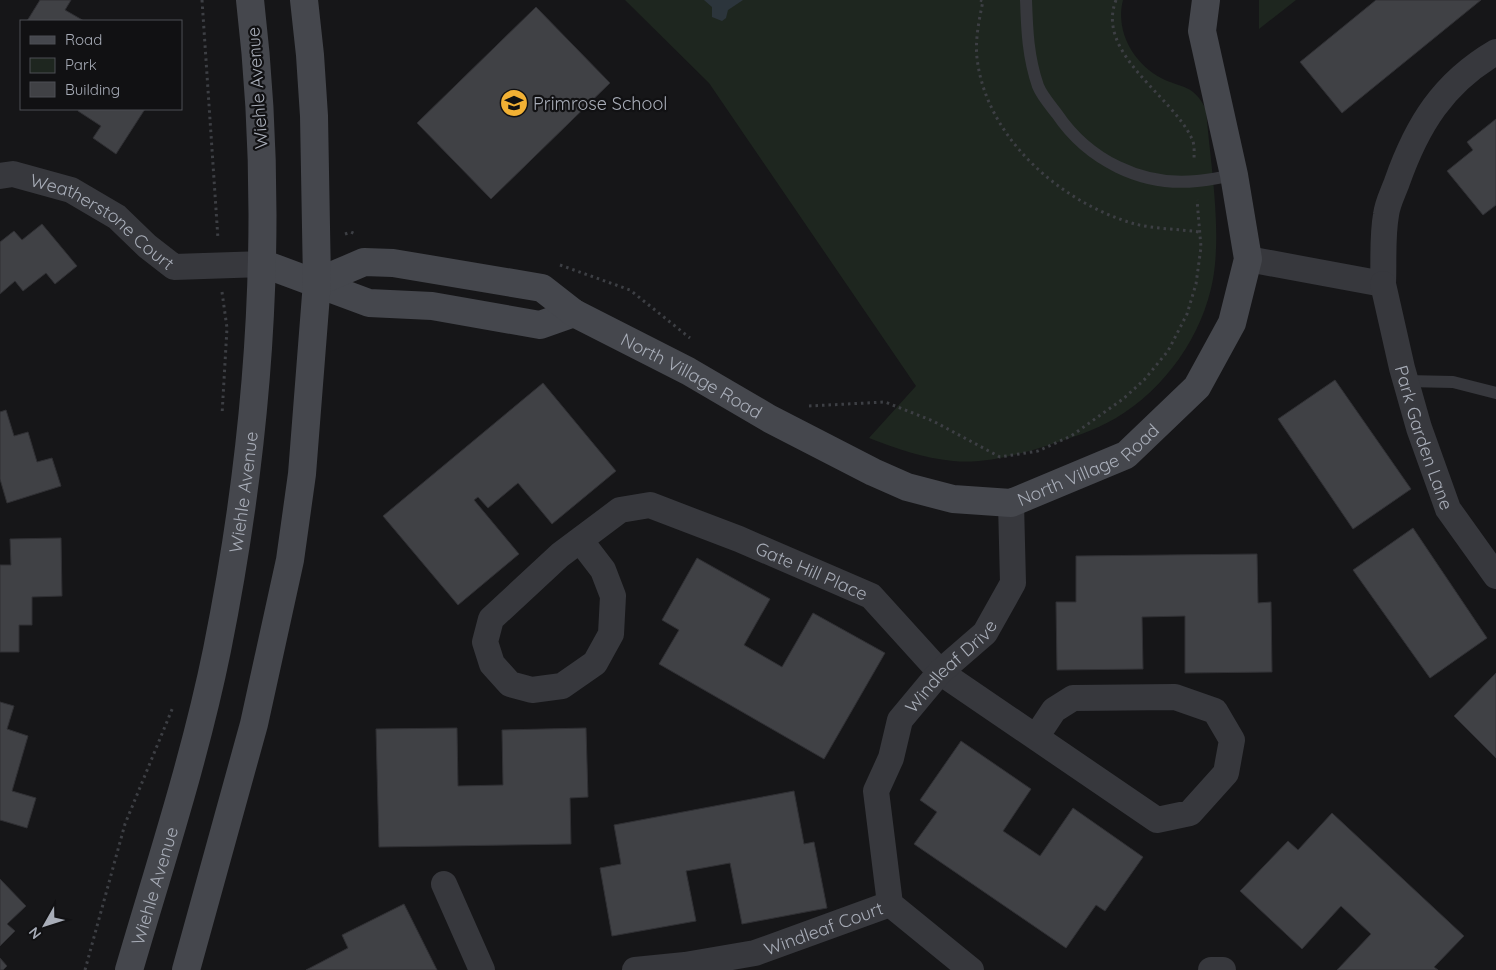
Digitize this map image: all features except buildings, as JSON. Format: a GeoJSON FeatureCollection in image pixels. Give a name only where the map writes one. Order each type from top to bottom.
{"type":"FeatureCollection","features":[{"type":"Feature","properties":{"kind":"main road","name":"Wiehle Avenue"},"geometry":{"type":"LineString","coordinates":[[129,970],[192,751],[216,651],[247,474],[264,264],[256,49],[250,0]]}},
{"type":"Feature","properties":{"kind":"main road"},"geometry":{"type":"LineString","coordinates":[[186,970],[254,724],[290,560],[302,474],[317,282],[313,107],[304,0]]}},
{"type":"Feature","properties":{"kind":"main road","name":"North Village Road"},"geometry":{"type":"LineString","coordinates":[[317,282],[364,262],[393,263],[542,288],[574,313],[688,371],[770,419],[873,472],[907,487],[953,499],[1011,503],[1126,455],[1196,387],[1232,323],[1248,259],[1234,174],[1202,31],[1206,0]]}},
{"type":"Feature","properties":{"kind":"main road"},"geometry":{"type":"LineString","coordinates":[[264,264],[317,282],[369,303],[432,306],[480,312],[540,325],[574,313]]}},
{"type":"Feature","properties":{"kind":"street","name":"Park Garden Lane"},"geometry":{"type":"LineString","coordinates":[[1496,52],[1480,61],[1452,86],[1421,123],[1402,168],[1386,214],[1383,284],[1419,428],[1448,510],[1496,576]]}},
{"type":"Feature","properties":{"kind":"street","name":"Weatherstone Court"},"geometry":{"type":"LineString","coordinates":[[0,176],[13,174],[71,190],[117,217],[146,246],[174,267],[218,264],[264,264]]}},
{"type":"Feature","properties":{"kind":"street"},"geometry":{"type":"LineString","coordinates":[[1248,259],[1383,284]]}},
{"type":"Feature","properties":{"kind":"street","name":"Windleaf Drive"},"geometry":{"type":"LineString","coordinates":[[890,904],[876,790],[891,758],[900,720],[940,672],[985,632],[1013,583],[1011,503]]}},
{"type":"Feature","properties":{"kind":"street","name":"Gate Hill Place"},"geometry":{"type":"LineString","coordinates":[[580,540],[603,570],[613,596],[611,634],[595,663],[562,686],[532,690],[510,684],[492,664],[484,642],[491,619],[560,555],[580,540],[620,510],[650,505],[739,539],[871,596],[940,672],[1157,820],[1190,813],[1226,773],[1232,740],[1215,711],[1176,697],[1074,698],[1054,710],[1036,737]]}},
{"type":"Feature","properties":{"kind":"street"},"geometry":{"type":"LineString","coordinates":[[444,884],[482,970]]}},
{"type":"Feature","properties":{"kind":"street"},"geometry":{"type":"LineString","coordinates":[[890,904],[971,970]]}},
{"type":"Feature","properties":{"kind":"street","name":"Windleaf Court"},"geometry":{"type":"LineString","coordinates":[[635,970],[685,965],[756,962],[890,904]]}},
{"type":"Feature","properties":{"kind":"street"},"geometry":{"type":"LineString","coordinates":[[1212,970],[1223,970]]}},
{"type":"Feature","properties":{"kind":"lane"},"geometry":{"type":"LineString","coordinates":[[1026,0],[1028,49],[1039,88],[1065,126],[1090,152],[1127,172],[1156,180],[1196,182],[1234,174]]}},
{"type":"Feature","properties":{"kind":"lane"},"geometry":{"type":"LineString","coordinates":[[1406,381],[1454,382],[1496,393]]}},
{"type":"Feature","properties":{"kind":"path"},"geometry":{"type":"LineString","coordinates":[[202,0],[206,33],[218,264],[227,328],[221,424]]}},
{"type":"Feature","properties":{"kind":"path"},"geometry":{"type":"LineString","coordinates":[[980,0],[982,2],[978,28],[977,59],[987,98],[1011,140],[1040,172],[1073,198],[1136,224],[1199,232]]}},
{"type":"Feature","properties":{"kind":"path"},"geometry":{"type":"LineString","coordinates":[[805,406],[886,402],[933,421],[1000,457],[1038,451],[1071,436],[1122,399],[1144,380],[1168,351],[1187,314],[1196,284],[1201,247],[1193,140],[1179,116],[1134,70],[1113,34],[1116,0]]}},
{"type":"Feature","properties":{"kind":"path"},"geometry":{"type":"LineString","coordinates":[[85,970],[125,824],[174,705]]}},
{"type":"Feature","properties":{"kind":"green space"},"geometry":{"type":"Polygon","coordinates":[[[625,0],[1123,0],[1121,12],[1124,34],[1128,45],[1135,55],[1151,72],[1192,91],[1206,109],[1216,217],[1215,259],[1208,300],[1191,340],[1166,376],[1134,406],[1099,427],[1024,453],[977,461],[942,460],[900,449],[869,438],[916,386],[709,83],[625,0]]]}},
{"type":"Feature","properties":{"kind":"green space"},"geometry":{"type":"Polygon","coordinates":[[[1259,0],[1296,0],[1259,29],[1259,0]]]}},
{"type":"Feature","properties":{"kind":"shaded area"},"geometry":{"type":"Polygon","coordinates":[[[704,0],[743,0],[728,10],[726,18],[722,21],[712,17],[712,7],[704,0]]]}},
{"type":"Feature","properties":{"kind":"place","name":"Primrose School"},"geometry":{"type":"Point","coordinates":[514,103]}}]}
